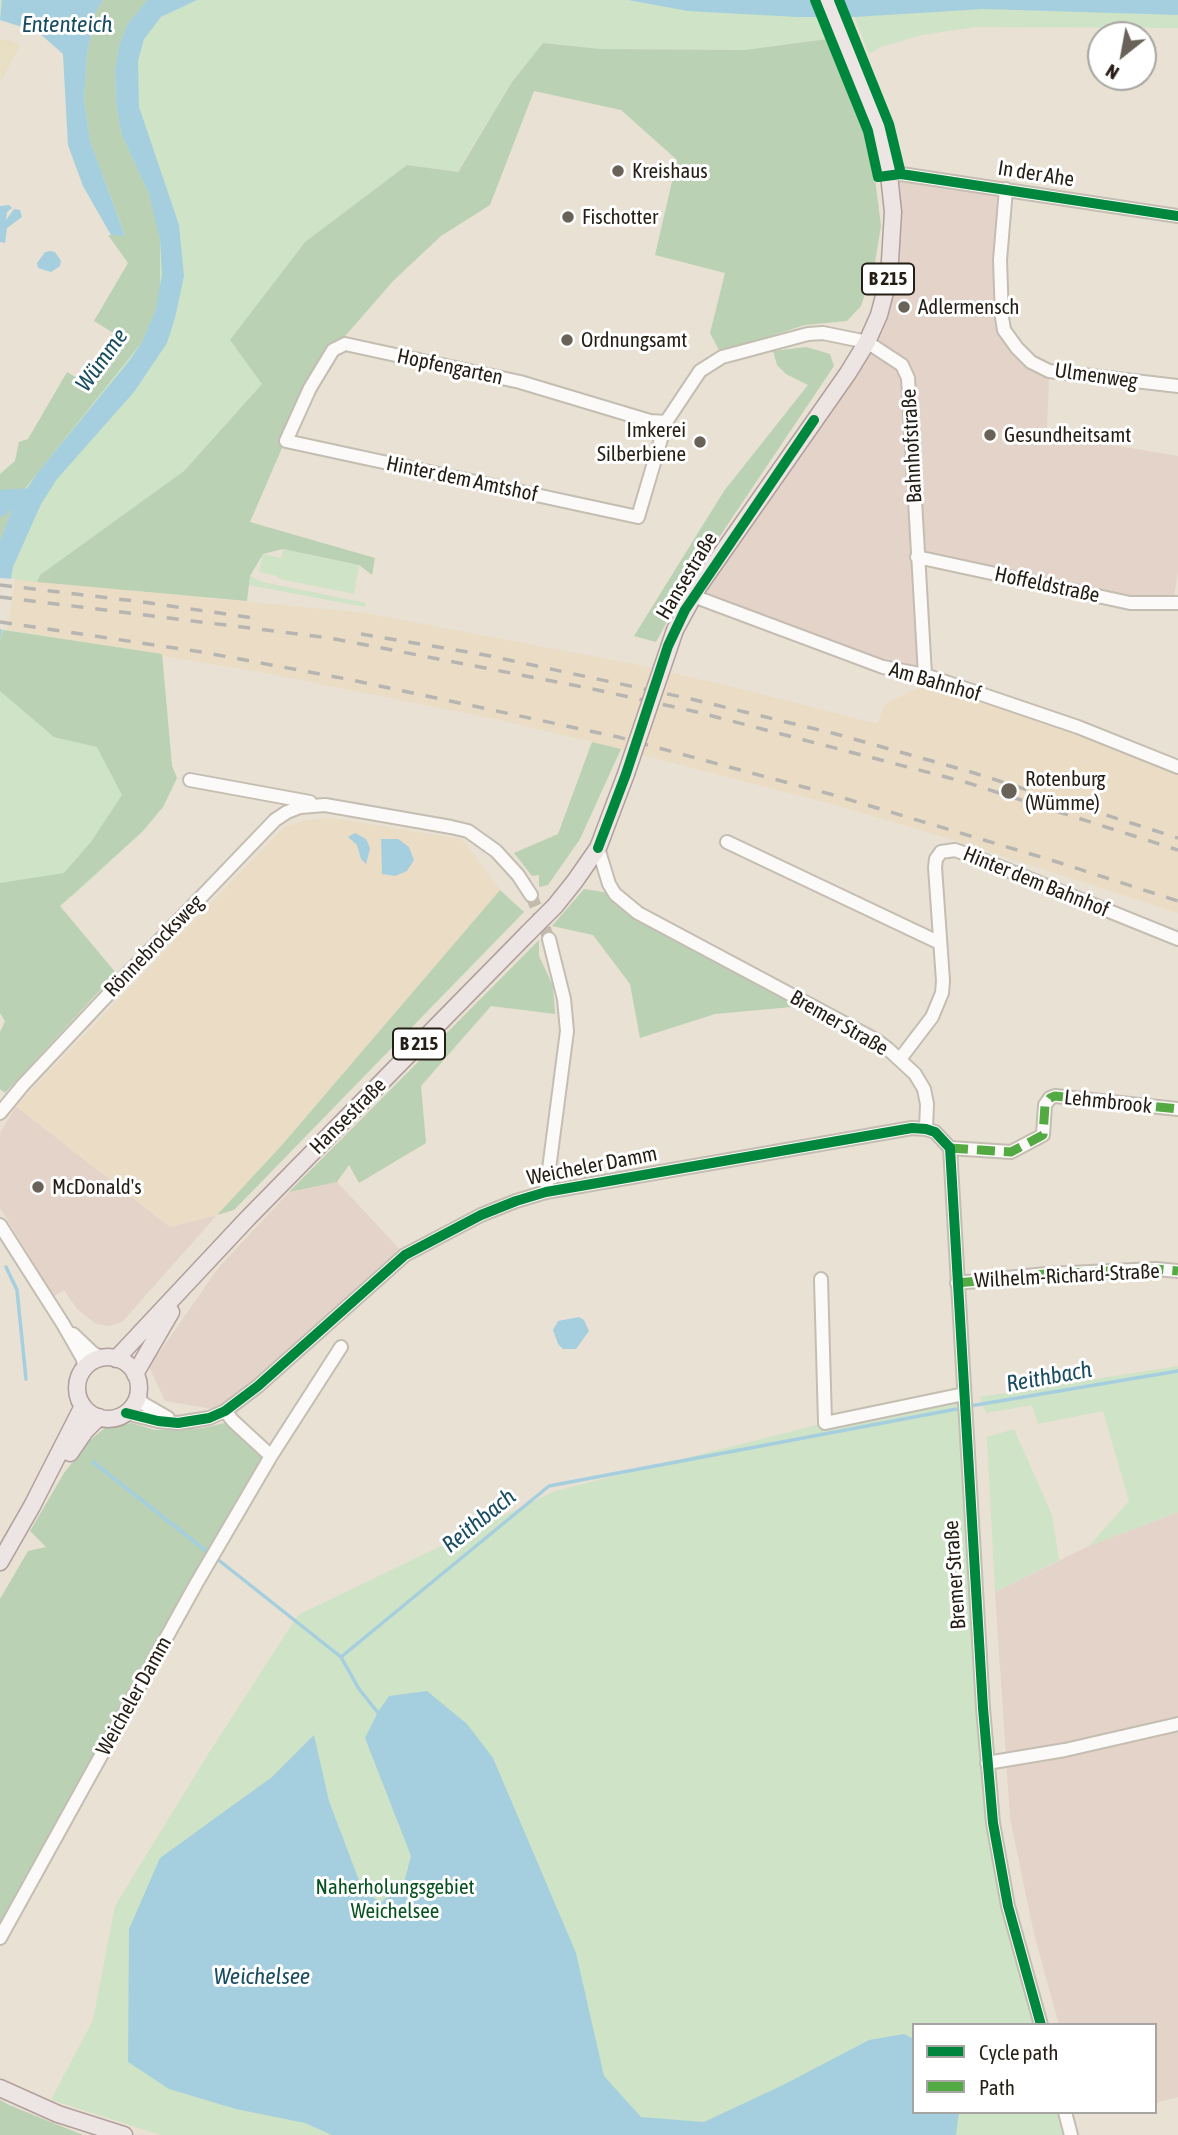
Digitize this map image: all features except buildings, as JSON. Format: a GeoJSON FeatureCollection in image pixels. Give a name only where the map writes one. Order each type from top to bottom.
{"type":"FeatureCollection","features":[{"type":"Feature","properties":{"kind":"main road","name":"B 215"},"geometry":{"type":"LineString","coordinates":[[828,0],[877,127],[889,175],[893,212],[889,277],[879,315],[867,342]]}},
{"type":"Feature","properties":{"kind":"main road","name":"Hansestraße"},"geometry":{"type":"LineString","coordinates":[[109,1358],[189,1283],[263,1202],[555,906],[575,881],[598,848],[675,630],[693,596],[867,342]]}},
{"type":"Feature","properties":{"kind":"main road","name":"Hansestraße"},"geometry":{"type":"LineString","coordinates":[[135,1374],[189,1283]]}},
{"type":"Feature","properties":{"kind":"main road"},"geometry":{"type":"LineString","coordinates":[[109,1358],[129,1365],[135,1374],[138,1393],[134,1404],[126,1413],[114,1418],[99,1417],[83,1406],[77,1390],[79,1377],[84,1369],[92,1362],[109,1358]]}},
{"type":"Feature","properties":{"kind":"main road"},"geometry":{"type":"LineString","coordinates":[[0,1562],[83,1406]]}},
{"type":"Feature","properties":{"kind":"main road"},"geometry":{"type":"LineString","coordinates":[[32,1506],[85,1431],[99,1417]]}},
{"type":"Feature","properties":{"kind":"main road"},"geometry":{"type":"LineString","coordinates":[[0,2088],[58,2114],[124,2135]]}},
{"type":"Feature","properties":{"kind":"street","name":"In der Ahe"},"geometry":{"type":"LineString","coordinates":[[889,175],[901,174],[1178,216]]}},
{"type":"Feature","properties":{"kind":"street","name":"Ulmenweg"},"geometry":{"type":"LineString","coordinates":[[1006,189],[1000,260],[1001,292],[1004,330],[1017,348],[1049,371],[1178,386]]}},
{"type":"Feature","properties":{"kind":"street"},"geometry":{"type":"LineString","coordinates":[[666,422],[700,370],[722,357],[823,332],[867,342]]}},
{"type":"Feature","properties":{"kind":"street","name":"Bahnhofstraße"},"geometry":{"type":"LineString","coordinates":[[867,342],[902,365],[908,378],[925,676]]}},
{"type":"Feature","properties":{"kind":"street","name":"Hopfengarten"},"geometry":{"type":"LineString","coordinates":[[285,441],[310,388],[333,351],[345,344],[520,382],[650,421],[666,422]]}},
{"type":"Feature","properties":{"kind":"street","name":"Hinter dem Amtshof"},"geometry":{"type":"LineString","coordinates":[[285,441],[638,517],[666,422]]}},
{"type":"Feature","properties":{"kind":"street","name":"Hoffeldstraße"},"geometry":{"type":"LineString","coordinates":[[917,557],[1130,603],[1178,603]]}},
{"type":"Feature","properties":{"kind":"street","name":"Am Bahnhof"},"geometry":{"type":"LineString","coordinates":[[693,596],[883,667],[925,676],[1078,727],[1178,766]]}},
{"type":"Feature","properties":{"kind":"street","name":"Rönnebrocksweg"},"geometry":{"type":"LineString","coordinates":[[190,780],[468,831],[482,839],[508,863],[531,895]]}},
{"type":"Feature","properties":{"kind":"street","name":"Rönnebrocksweg"},"geometry":{"type":"LineString","coordinates":[[0,1113],[23,1085],[275,820],[300,807],[325,805]]}},
{"type":"Feature","properties":{"kind":"street"},"geometry":{"type":"LineString","coordinates":[[727,842],[940,943]]}},
{"type":"Feature","properties":{"kind":"street","name":"Bremer Straße"},"geometry":{"type":"LineString","coordinates":[[598,848],[609,884],[615,894],[638,913],[876,1040],[900,1059],[915,1074],[924,1089],[927,1104],[926,1129]]}},
{"type":"Feature","properties":{"kind":"street","name":"Hinter dem Bahnhof"},"geometry":{"type":"LineString","coordinates":[[900,1059],[939,1006],[943,981],[935,867],[941,852],[955,850],[1178,939]]}},
{"type":"Feature","properties":{"kind":"street"},"geometry":{"type":"LineString","coordinates":[[547,1192],[567,1031],[564,999],[549,939]]}},
{"type":"Feature","properties":{"kind":"street","name":"Lehmbrook"},"geometry":{"type":"LineString","coordinates":[[950,1149],[1011,1152],[1043,1135],[1045,1105],[1055,1096],[1178,1109]]}},
{"type":"Feature","properties":{"kind":"street","name":"Weicheler Damm"},"geometry":{"type":"LineString","coordinates":[[126,1413],[178,1423],[209,1418],[225,1411],[258,1386],[405,1255],[481,1215],[547,1192],[912,1128],[926,1129]]}},
{"type":"Feature","properties":{"kind":"street"},"geometry":{"type":"LineString","coordinates":[[926,1129],[944,1139],[950,1149]]}},
{"type":"Feature","properties":{"kind":"street","name":"Bremer Straße"},"geometry":{"type":"LineString","coordinates":[[950,1149],[987,1763],[993,1823],[1008,1906],[1040,2023]]}},
{"type":"Feature","properties":{"kind":"street"},"geometry":{"type":"LineString","coordinates":[[0,1225],[63,1324],[82,1359],[84,1369]]}},
{"type":"Feature","properties":{"kind":"street","name":"Wilhelm-Richard-Straße"},"geometry":{"type":"LineString","coordinates":[[957,1283],[1046,1274],[1156,1269],[1178,1271]]}},
{"type":"Feature","properties":{"kind":"street"},"geometry":{"type":"LineString","coordinates":[[821,1279],[825,1423],[964,1396]]}},
{"type":"Feature","properties":{"kind":"street"},"geometry":{"type":"LineString","coordinates":[[63,1324],[93,1353],[109,1358]]}},
{"type":"Feature","properties":{"kind":"street","name":"Weicheler Damm"},"geometry":{"type":"LineString","coordinates":[[0,1938],[207,1566],[271,1456],[341,1347]]}},
{"type":"Feature","properties":{"kind":"street"},"geometry":{"type":"LineString","coordinates":[[138,1393],[142,1403],[150,1409],[178,1423]]}},
{"type":"Feature","properties":{"kind":"street"},"geometry":{"type":"LineString","coordinates":[[225,1411],[233,1422],[271,1456]]}},
{"type":"Feature","properties":{"kind":"street"},"geometry":{"type":"LineString","coordinates":[[987,1763],[1065,1750],[1178,1724]]}},
{"type":"Feature","properties":{"kind":"street"},"geometry":{"type":"LineString","coordinates":[[1066,2114],[1071,2135]]}},
{"type":"Feature","properties":{"kind":"shaded area"},"geometry":{"type":"Polygon","coordinates":[[[889,175],[1011,195],[1003,337],[1049,374],[1047,434],[1178,456],[1178,571],[1173,603],[1130,603],[918,557],[925,675],[693,596],[879,315],[889,175]]]}},
{"type":"Feature","properties":{"kind":"shaded area"},"geometry":{"type":"Polygon","coordinates":[[[0,578],[365,613],[634,664],[877,724],[885,704],[920,687],[925,675],[1178,767],[1178,913],[947,838],[824,802],[592,742],[495,719],[266,673],[0,629],[0,578]]]}},
{"type":"Feature","properties":{"kind":"shaded area"},"geometry":{"type":"Polygon","coordinates":[[[333,818],[462,839],[500,890],[282,1145],[217,1215],[170,1227],[16,1106],[284,827],[307,820],[333,818]]]}},
{"type":"Feature","properties":{"kind":"shaded area"},"geometry":{"type":"Polygon","coordinates":[[[16,1106],[170,1227],[217,1215],[122,1322],[109,1326],[96,1324],[77,1309],[64,1290],[54,1296],[0,1208],[0,1133],[16,1106]]]}},
{"type":"Feature","properties":{"kind":"shaded area"},"geometry":{"type":"Polygon","coordinates":[[[337,1182],[405,1255],[225,1411],[165,1401],[149,1367],[219,1267],[289,1192],[337,1182]]]}},
{"type":"Feature","properties":{"kind":"shaded area"},"geometry":{"type":"Polygon","coordinates":[[[1178,1512],[1178,2097],[1157,2102],[1157,2023],[1058,2023],[1034,1934],[1010,1818],[995,1592],[1089,1546],[1178,1512]]]}},
{"type":"Feature","properties":{"kind":"green space"},"geometry":{"type":"Polygon","coordinates":[[[0,0],[810,0],[827,39],[745,50],[601,49],[543,43],[512,82],[457,172],[407,165],[305,242],[230,340],[263,383],[184,471],[40,575],[37,582],[0,578],[0,474],[15,461],[19,442],[31,439],[90,387],[122,336],[130,262],[83,186],[68,145],[63,54],[38,32],[0,20],[0,0]]]}},
{"type":"Feature","properties":{"kind":"green space"},"geometry":{"type":"Polygon","coordinates":[[[103,0],[147,0],[127,25],[119,46],[115,70],[116,101],[121,133],[149,194],[156,218],[160,239],[160,289],[156,309],[142,342],[24,490],[11,512],[0,541],[0,474],[15,461],[19,442],[28,439],[67,372],[89,385],[120,337],[94,321],[128,263],[108,235],[125,235],[90,141],[84,99],[87,54],[96,11],[103,0]]]}},
{"type":"Feature","properties":{"kind":"green space"},"geometry":{"type":"Polygon","coordinates":[[[848,0],[1178,0],[1178,28],[1157,28],[1157,21],[1087,21],[1087,28],[976,27],[922,35],[881,47],[869,54],[848,0]]]}},
{"type":"Feature","properties":{"kind":"green space"},"geometry":{"type":"Polygon","coordinates":[[[827,39],[864,131],[875,179],[881,226],[874,269],[861,306],[847,321],[805,325],[720,352],[710,333],[725,273],[655,255],[677,160],[621,110],[534,91],[490,205],[441,236],[394,280],[333,350],[285,441],[250,522],[375,558],[372,575],[359,565],[283,549],[263,554],[250,576],[247,601],[37,582],[40,575],[184,471],[262,384],[230,340],[305,242],[407,165],[458,172],[512,82],[543,43],[601,49],[745,50],[827,39]]]}},
{"type":"Feature","properties":{"kind":"green space"},"geometry":{"type":"Polygon","coordinates":[[[806,347],[830,354],[834,366],[685,588],[656,642],[634,636],[724,491],[808,385],[786,374],[777,365],[773,351],[806,347]]]}},
{"type":"Feature","properties":{"kind":"green space"},"geometry":{"type":"Polygon","coordinates":[[[283,549],[359,565],[354,594],[259,572],[263,554],[281,558],[283,549]]]}},
{"type":"Feature","properties":{"kind":"green space"},"geometry":{"type":"Polygon","coordinates":[[[250,576],[263,582],[366,603],[365,607],[249,585],[250,576]]]}},
{"type":"Feature","properties":{"kind":"green space"},"geometry":{"type":"Polygon","coordinates":[[[0,629],[162,654],[172,766],[177,778],[163,807],[142,832],[74,895],[0,929],[0,629]]]}},
{"type":"Feature","properties":{"kind":"green space"},"geometry":{"type":"Polygon","coordinates":[[[3,630],[162,654],[172,766],[177,778],[163,807],[142,832],[60,906],[116,973],[5,1093],[0,1089],[0,1032],[5,1021],[0,1013],[0,883],[64,873],[91,842],[122,795],[97,747],[54,737],[0,691],[0,641],[3,630]]]}},
{"type":"Feature","properties":{"kind":"green space"},"geometry":{"type":"Polygon","coordinates":[[[592,742],[621,749],[580,839],[548,885],[539,887],[539,875],[532,876],[514,853],[558,834],[592,742]]]}},
{"type":"Feature","properties":{"kind":"green space"},"geometry":{"type":"Polygon","coordinates":[[[584,889],[615,894],[813,1005],[715,1014],[640,1038],[630,984],[593,935],[552,926],[584,889]]]}},
{"type":"Feature","properties":{"kind":"green space"},"geometry":{"type":"Polygon","coordinates":[[[500,890],[524,912],[234,1210],[217,1215],[282,1145],[500,890]]]}},
{"type":"Feature","properties":{"kind":"green space"},"geometry":{"type":"Polygon","coordinates":[[[539,940],[539,956],[553,986],[555,1014],[491,1006],[421,1086],[426,1143],[359,1183],[349,1165],[337,1182],[289,1192],[539,940]]]}},
{"type":"Feature","properties":{"kind":"green space"},"geometry":{"type":"Polygon","coordinates":[[[1178,1366],[1178,1512],[1089,1546],[1129,1501],[1103,1411],[1038,1424],[1032,1405],[986,1413],[980,1397],[1178,1366]]]}},
{"type":"Feature","properties":{"kind":"green space","name":"Naherholungsgebiet Weichelsee"},"geometry":{"type":"Polygon","coordinates":[[[964,1394],[993,1823],[1041,2023],[912,2023],[912,2114],[1066,2114],[1071,2135],[161,2135],[51,2100],[93,2020],[115,1906],[298,1615],[555,1491],[825,1423],[964,1394]]]}},
{"type":"Feature","properties":{"kind":"green space"},"geometry":{"type":"Polygon","coordinates":[[[233,1421],[271,1456],[0,1938],[0,1599],[28,1551],[46,1547],[30,1531],[64,1473],[90,1440],[106,1427],[132,1423],[155,1430],[203,1428],[233,1421]]]}},
{"type":"Feature","properties":{"kind":"green space"},"geometry":{"type":"Polygon","coordinates":[[[1014,1429],[1052,1515],[1059,1560],[995,1592],[987,1437],[1014,1429]]]}},
{"type":"Feature","properties":{"kind":"green space"},"geometry":{"type":"Polygon","coordinates":[[[0,2100],[9,2105],[83,2135],[0,2135],[0,2100]]]}},
{"type":"Feature","properties":{"kind":"sand"},"geometry":{"type":"Polygon","coordinates":[[[0,40],[10,40],[20,45],[1,81],[0,40]]]}},
{"type":"Feature","properties":{"kind":"water","name":"Ententeich"},"geometry":{"type":"Polygon","coordinates":[[[2,0],[103,0],[96,11],[87,54],[84,99],[90,141],[125,236],[111,235],[83,186],[68,145],[63,54],[38,32],[0,20],[2,0]]]}},
{"type":"Feature","properties":{"kind":"water"},"geometry":{"type":"Polygon","coordinates":[[[147,0],[197,0],[161,17],[144,39],[138,61],[139,107],[179,225],[184,276],[175,318],[167,343],[134,392],[57,479],[41,504],[13,567],[0,641],[0,541],[11,512],[39,471],[129,361],[142,342],[156,309],[162,274],[160,239],[149,194],[121,133],[115,70],[119,46],[127,25],[147,0]]]}},
{"type":"Feature","properties":{"kind":"water"},"geometry":{"type":"Polygon","coordinates":[[[628,0],[1178,0],[1178,15],[984,9],[854,17],[797,17],[688,11],[628,0]]]}},
{"type":"Feature","properties":{"kind":"water"},"geometry":{"type":"Polygon","coordinates":[[[9,205],[12,208],[7,212],[6,220],[14,209],[20,210],[22,217],[7,228],[5,243],[0,242],[0,206],[9,205]]]}},
{"type":"Feature","properties":{"kind":"water"},"geometry":{"type":"Polygon","coordinates":[[[45,252],[55,252],[61,261],[60,266],[51,272],[38,268],[37,263],[45,252]]]}},
{"type":"Feature","properties":{"kind":"water"},"geometry":{"type":"Polygon","coordinates":[[[355,833],[368,843],[370,849],[366,864],[361,859],[357,845],[348,837],[355,833]]]}},
{"type":"Feature","properties":{"kind":"water"},"geometry":{"type":"Polygon","coordinates":[[[381,839],[398,839],[409,847],[414,860],[407,871],[395,876],[382,874],[381,839]]]}},
{"type":"Feature","properties":{"kind":"water"},"geometry":{"type":"Polygon","coordinates":[[[579,1317],[584,1320],[589,1331],[576,1349],[563,1349],[553,1330],[558,1321],[579,1317]]]}},
{"type":"Feature","properties":{"kind":"water","name":"Weichelsee"},"geometry":{"type":"Polygon","coordinates":[[[427,1691],[467,1724],[493,1758],[576,1953],[604,2076],[641,2117],[704,2122],[869,2040],[904,2034],[912,2038],[912,2114],[959,2114],[956,2135],[332,2135],[305,2123],[236,2109],[169,2089],[128,2062],[129,1929],[160,1858],[272,1777],[314,1735],[329,1801],[363,1891],[381,1902],[404,1883],[411,1856],[365,1738],[389,1696],[427,1691]]]}},
{"type":"Feature","properties":{"kind":"pier"},"geometry":{"type":"Polygon","coordinates":[[[0,578],[15,579],[7,630],[0,629],[0,578]]]}},
{"type":"Feature","properties":{"kind":"waterway"},"geometry":{"type":"LineString","coordinates":[[0,506],[3,500],[27,499]]}},
{"type":"Feature","properties":{"kind":"waterway"},"geometry":{"type":"LineString","coordinates":[[6,1267],[17,1290],[26,1379]]}},
{"type":"Feature","properties":{"kind":"waterway","name":"Reithbach"},"geometry":{"type":"LineString","coordinates":[[970,1406],[1178,1371]]}},
{"type":"Feature","properties":{"kind":"waterway","name":"Reithbach"},"geometry":{"type":"LineString","coordinates":[[379,1714],[359,1689],[341,1657],[549,1486],[962,1408]]}},
{"type":"Feature","properties":{"kind":"waterway"},"geometry":{"type":"LineString","coordinates":[[93,1462],[210,1554]]}},
{"type":"Feature","properties":{"kind":"waterway"},"geometry":{"type":"LineString","coordinates":[[216,1558],[341,1657]]}},
{"type":"Feature","properties":{"kind":"tunnel"},"geometry":{"type":"LineString","coordinates":[[531,895],[549,939]]}},
{"type":"Feature","properties":{"kind":"railway"},"geometry":{"type":"LineString","coordinates":[[0,585],[260,619]]}},
{"type":"Feature","properties":{"kind":"railway"},"geometry":{"type":"LineString","coordinates":[[0,597],[330,638],[588,688],[697,712],[965,782],[1178,850]]}},
{"type":"Feature","properties":{"kind":"railway"},"geometry":{"type":"LineString","coordinates":[[0,622],[202,652],[352,680],[618,737],[837,796],[1178,901]]}},
{"type":"Feature","properties":{"kind":"railway"},"geometry":{"type":"LineString","coordinates":[[361,634],[485,655],[691,699],[836,734],[971,772],[1178,838]]}},
{"type":"Feature","properties":{"kind":"marked path"},"geometry":{"type":"LineString","coordinates":[[950,1148],[1011,1152],[1043,1135],[1045,1105],[1055,1096],[1178,1109]]}},
{"type":"Feature","properties":{"kind":"marked path"},"geometry":{"type":"LineString","coordinates":[[957,1283],[1046,1274],[1156,1269],[1178,1271]]}},
{"type":"Feature","properties":{"kind":"cycle path"},"geometry":{"type":"LineString","coordinates":[[815,0],[868,131],[878,177],[901,174],[1178,216]]}},
{"type":"Feature","properties":{"kind":"cycle path"},"geometry":{"type":"LineString","coordinates":[[839,0],[889,124],[901,174]]}},
{"type":"Feature","properties":{"kind":"cycle path"},"geometry":{"type":"LineString","coordinates":[[598,848],[626,774],[668,646],[685,610],[814,420]]}},
{"type":"Feature","properties":{"kind":"cycle path"},"geometry":{"type":"LineString","coordinates":[[126,1413],[178,1423],[209,1418],[225,1411],[258,1386],[405,1255],[481,1215],[516,1201],[546,1192],[912,1128],[935,1132],[950,1148],[983,1708],[993,1823],[1008,1906],[1040,2023]]}},
{"type":"Feature","properties":{"kind":"place","name":"Kreishaus"},"geometry":{"type":"Point","coordinates":[618,171]}},
{"type":"Feature","properties":{"kind":"place","name":"Fischotter"},"geometry":{"type":"Point","coordinates":[568,217]}},
{"type":"Feature","properties":{"kind":"place","name":"Adlermensch"},"geometry":{"type":"Point","coordinates":[904,307]}},
{"type":"Feature","properties":{"kind":"place","name":"Ordnungsamt"},"geometry":{"type":"Point","coordinates":[567,340]}},
{"type":"Feature","properties":{"kind":"place","name":"Gesundheitsamt"},"geometry":{"type":"Point","coordinates":[990,435]}},
{"type":"Feature","properties":{"kind":"place","name":"Imkerei Silberbiene"},"geometry":{"type":"Point","coordinates":[700,442]}},
{"type":"Feature","properties":{"kind":"place","name":"Rotenburg (Wümme)"},"geometry":{"type":"Point","coordinates":[1009,791]}},
{"type":"Feature","properties":{"kind":"place","name":"McDonald's"},"geometry":{"type":"Point","coordinates":[38,1187]}},
{"type":"Feature","properties":{"kind":"water label","name":"Wümme"},"geometry":{"type":"Point","coordinates":[102,360]}}]}
